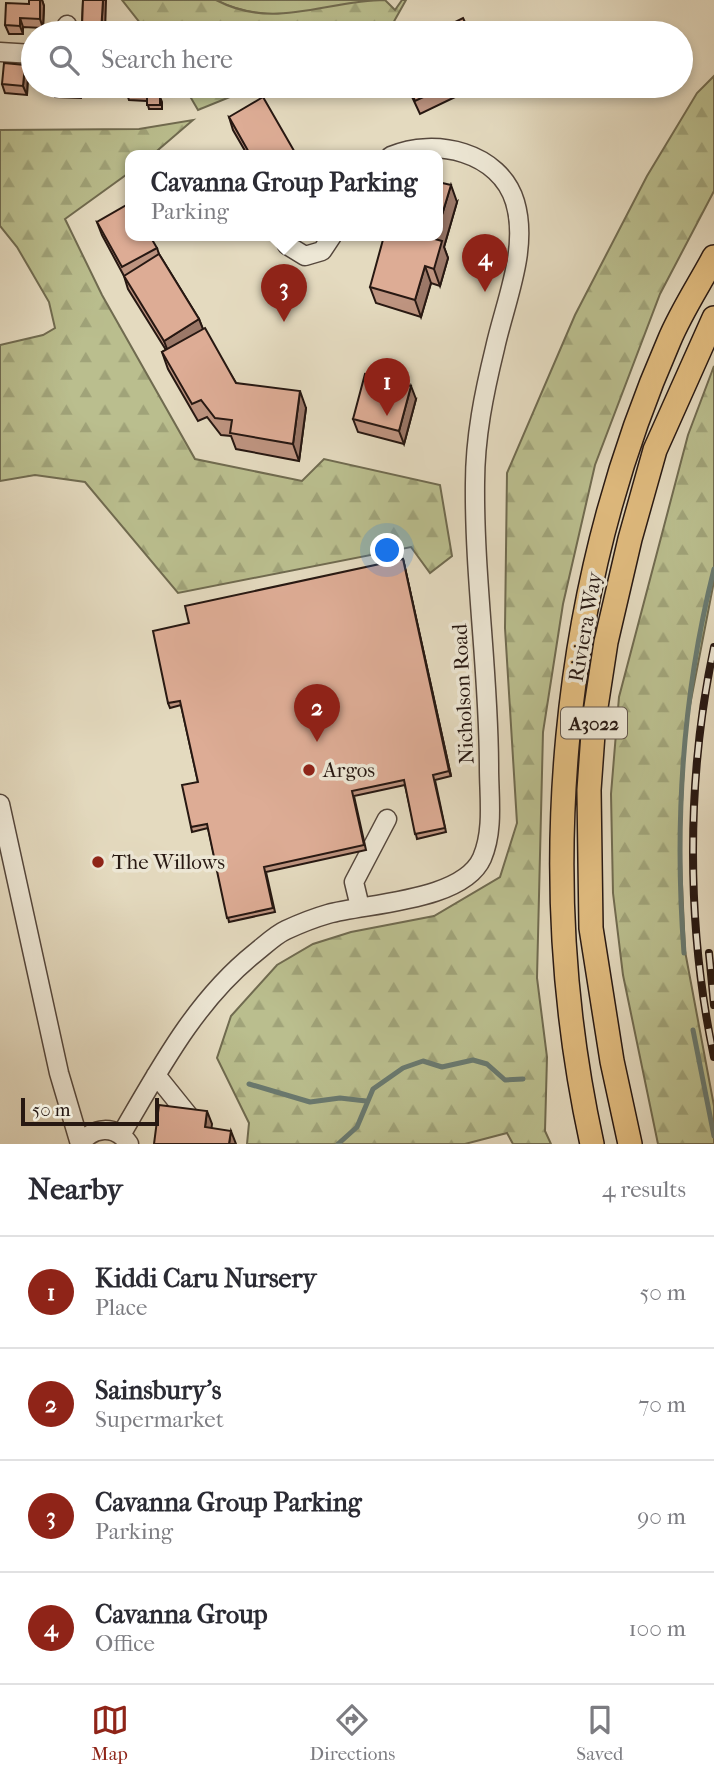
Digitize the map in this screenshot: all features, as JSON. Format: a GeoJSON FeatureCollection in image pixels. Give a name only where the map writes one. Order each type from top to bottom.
{"type":"FeatureCollection","features":[{"type":"Feature","properties":{"kind":"main road","name":"Riviera Way"},"geometry":{"type":"LineString","coordinates":[[592,1144],[580,1090],[569,1009],[562,864],[568,731],[600,543],[625,458],[669,340],[714,257]]}},
{"type":"Feature","properties":{"kind":"main road","name":"Riviera Way"},"geometry":{"type":"LineString","coordinates":[[630,1144],[612,1061],[592,928],[589,790],[594,720],[606,642],[629,539],[655,450],[714,318]]}},
{"type":"Feature","properties":{"kind":"street"},"geometry":{"type":"LineString","coordinates":[[0,52],[21,53]]}},
{"type":"Feature","properties":{"kind":"street","name":"Nicholson Road"},"geometry":{"type":"LineString","coordinates":[[125,1139],[156,1075],[188,1025],[228,975],[283,931],[327,914],[429,894],[457,884],[481,860],[489,826],[489,741],[475,481],[478,425],[517,259],[520,225],[514,200],[504,180],[472,154],[445,148],[415,150]]}},
{"type":"Feature","properties":{"kind":"street"},"geometry":{"type":"LineString","coordinates":[[285,241],[287,246],[305,256],[322,251],[329,241]]}},
{"type":"Feature","properties":{"kind":"street"},"geometry":{"type":"LineString","coordinates":[[0,804],[59,1073],[80,1144],[99,1130],[108,1130],[125,1139]]}},
{"type":"Feature","properties":{"kind":"street"},"geometry":{"type":"LineString","coordinates":[[360,907],[355,881],[387,819]]}},
{"type":"Feature","properties":{"kind":"street"},"geometry":{"type":"LineString","coordinates":[[156,1075],[192,1121],[201,1144]]}},
{"type":"Feature","properties":{"kind":"green space"},"geometry":{"type":"Polygon","coordinates":[[[122,0],[216,0],[238,9],[280,14],[385,0],[395,10],[402,0],[406,0],[394,21],[139,21],[122,0]]]}},
{"type":"Feature","properties":{"kind":"green space"},"geometry":{"type":"Polygon","coordinates":[[[216,0],[374,0],[315,12],[274,14],[235,8],[216,0]]]}},
{"type":"Feature","properties":{"kind":"green space"},"geometry":{"type":"Polygon","coordinates":[[[714,76],[714,191],[660,294],[595,465],[563,604],[543,732],[537,978],[547,1057],[545,1131],[551,1144],[513,1144],[507,1133],[465,1144],[247,1144],[249,1123],[217,1058],[231,1016],[277,965],[313,944],[351,932],[434,916],[500,877],[517,823],[505,628],[507,473],[575,315],[647,176],[697,93],[714,76]]]}},
{"type":"Feature","properties":{"kind":"green space"},"geometry":{"type":"Polygon","coordinates":[[[191,98],[228,98],[198,110],[191,98]]]}},
{"type":"Feature","properties":{"kind":"green space"},"geometry":{"type":"Polygon","coordinates":[[[193,120],[158,150],[125,150],[125,176],[65,219],[102,295],[195,459],[302,481],[324,459],[440,485],[452,556],[430,573],[411,547],[178,593],[85,482],[35,475],[0,481],[0,345],[43,335],[55,328],[49,302],[17,247],[0,226],[0,130],[139,129],[193,120]]]}},
{"type":"Feature","properties":{"kind":"green space"},"geometry":{"type":"Polygon","coordinates":[[[714,366],[714,581],[686,726],[680,840],[685,951],[714,1106],[714,1144],[658,1144],[623,975],[613,893],[611,794],[619,697],[688,435],[714,366]]]}},
{"type":"Feature","properties":{"kind":"building"},"geometry":{"type":"Polygon","coordinates":[[[29,0],[40,0],[40,19],[20,18],[20,26],[5,25],[6,3],[29,4],[29,0]]]}},
{"type":"Feature","properties":{"kind":"building"},"geometry":{"type":"Polygon","coordinates":[[[83,0],[103,0],[102,21],[82,21],[83,0]]]}},
{"type":"Feature","properties":{"kind":"building"},"geometry":{"type":"Polygon","coordinates":[[[4,63],[21,65],[21,86],[2,84],[4,63]]]}},
{"type":"Feature","properties":{"kind":"building"},"geometry":{"type":"Polygon","coordinates":[[[147,98],[160,98],[160,105],[147,105],[147,98]]]}},
{"type":"Feature","properties":{"kind":"building"},"geometry":{"type":"Polygon","coordinates":[[[264,98],[294,150],[248,150],[229,117],[264,98]]]}},
{"type":"Feature","properties":{"kind":"building"},"geometry":{"type":"Polygon","coordinates":[[[443,183],[451,185],[443,211],[443,183]]]}},
{"type":"Feature","properties":{"kind":"building"},"geometry":{"type":"Polygon","coordinates":[[[125,206],[125,241],[153,241],[157,248],[122,267],[97,222],[125,206]]]}},
{"type":"Feature","properties":{"kind":"building"},"geometry":{"type":"Polygon","coordinates":[[[383,241],[442,241],[434,269],[425,266],[415,300],[370,287],[383,241]]]}},
{"type":"Feature","properties":{"kind":"building"},"geometry":{"type":"Polygon","coordinates":[[[159,254],[199,319],[164,341],[124,276],[159,254]]]}},
{"type":"Feature","properties":{"kind":"building"},"geometry":{"type":"Polygon","coordinates":[[[205,328],[236,383],[300,391],[293,444],[230,433],[232,420],[215,418],[201,400],[192,404],[162,352],[205,328]]]}},
{"type":"Feature","properties":{"kind":"building"},"geometry":{"type":"Polygon","coordinates":[[[365,374],[411,386],[399,431],[353,419],[365,374]]]}},
{"type":"Feature","properties":{"kind":"building"},"geometry":{"type":"Polygon","coordinates":[[[403,559],[449,771],[433,775],[445,828],[415,834],[404,780],[352,791],[364,845],[264,867],[273,908],[227,918],[207,824],[191,827],[182,785],[198,782],[180,701],[168,703],[153,631],[189,623],[185,606],[403,559]]]}},
{"type":"Feature","properties":{"kind":"building"},"geometry":{"type":"Polygon","coordinates":[[[159,1105],[207,1111],[205,1127],[231,1131],[229,1144],[154,1144],[159,1105]]]}},
{"type":"Feature","properties":{"kind":"waterway"},"geometry":{"type":"LineString","coordinates":[[684,953],[680,856],[683,760],[694,664],[714,569]]}},
{"type":"Feature","properties":{"kind":"waterway"},"geometry":{"type":"LineString","coordinates":[[693,1030],[714,1136]]}},
{"type":"Feature","properties":{"kind":"waterway"},"geometry":{"type":"LineString","coordinates":[[338,1144],[357,1127],[373,1089],[403,1068],[423,1061],[442,1067],[473,1060],[487,1064],[505,1080],[523,1079]]}},
{"type":"Feature","properties":{"kind":"waterway"},"geometry":{"type":"LineString","coordinates":[[249,1084],[310,1102],[340,1098],[366,1101]]}},
{"type":"Feature","properties":{"kind":"railway"},"geometry":{"type":"LineString","coordinates":[[714,647],[698,748],[693,852],[698,956],[714,1057]]}},
{"type":"Feature","properties":{"kind":"railway"},"geometry":{"type":"LineString","coordinates":[[709,953],[714,1005]]}},
{"type":"Feature","properties":{"kind":"place","name":"Cavanna Group"},"geometry":{"type":"Point","coordinates":[485,292]}},
{"type":"Feature","properties":{"kind":"place","name":"Cavanna Group Parking"},"geometry":{"type":"Point","coordinates":[284,322]}},
{"type":"Feature","properties":{"kind":"place","name":"Kiddi Caru Nursery"},"geometry":{"type":"Point","coordinates":[387,416]}},
{"type":"Feature","properties":{"kind":"place","name":"Sainsbury's"},"geometry":{"type":"Point","coordinates":[317,742]}},
{"type":"Feature","properties":{"kind":"place","name":"Argos"},"geometry":{"type":"Point","coordinates":[309,770]}},
{"type":"Feature","properties":{"kind":"place","name":"The Willows"},"geometry":{"type":"Point","coordinates":[98,862]}}]}
